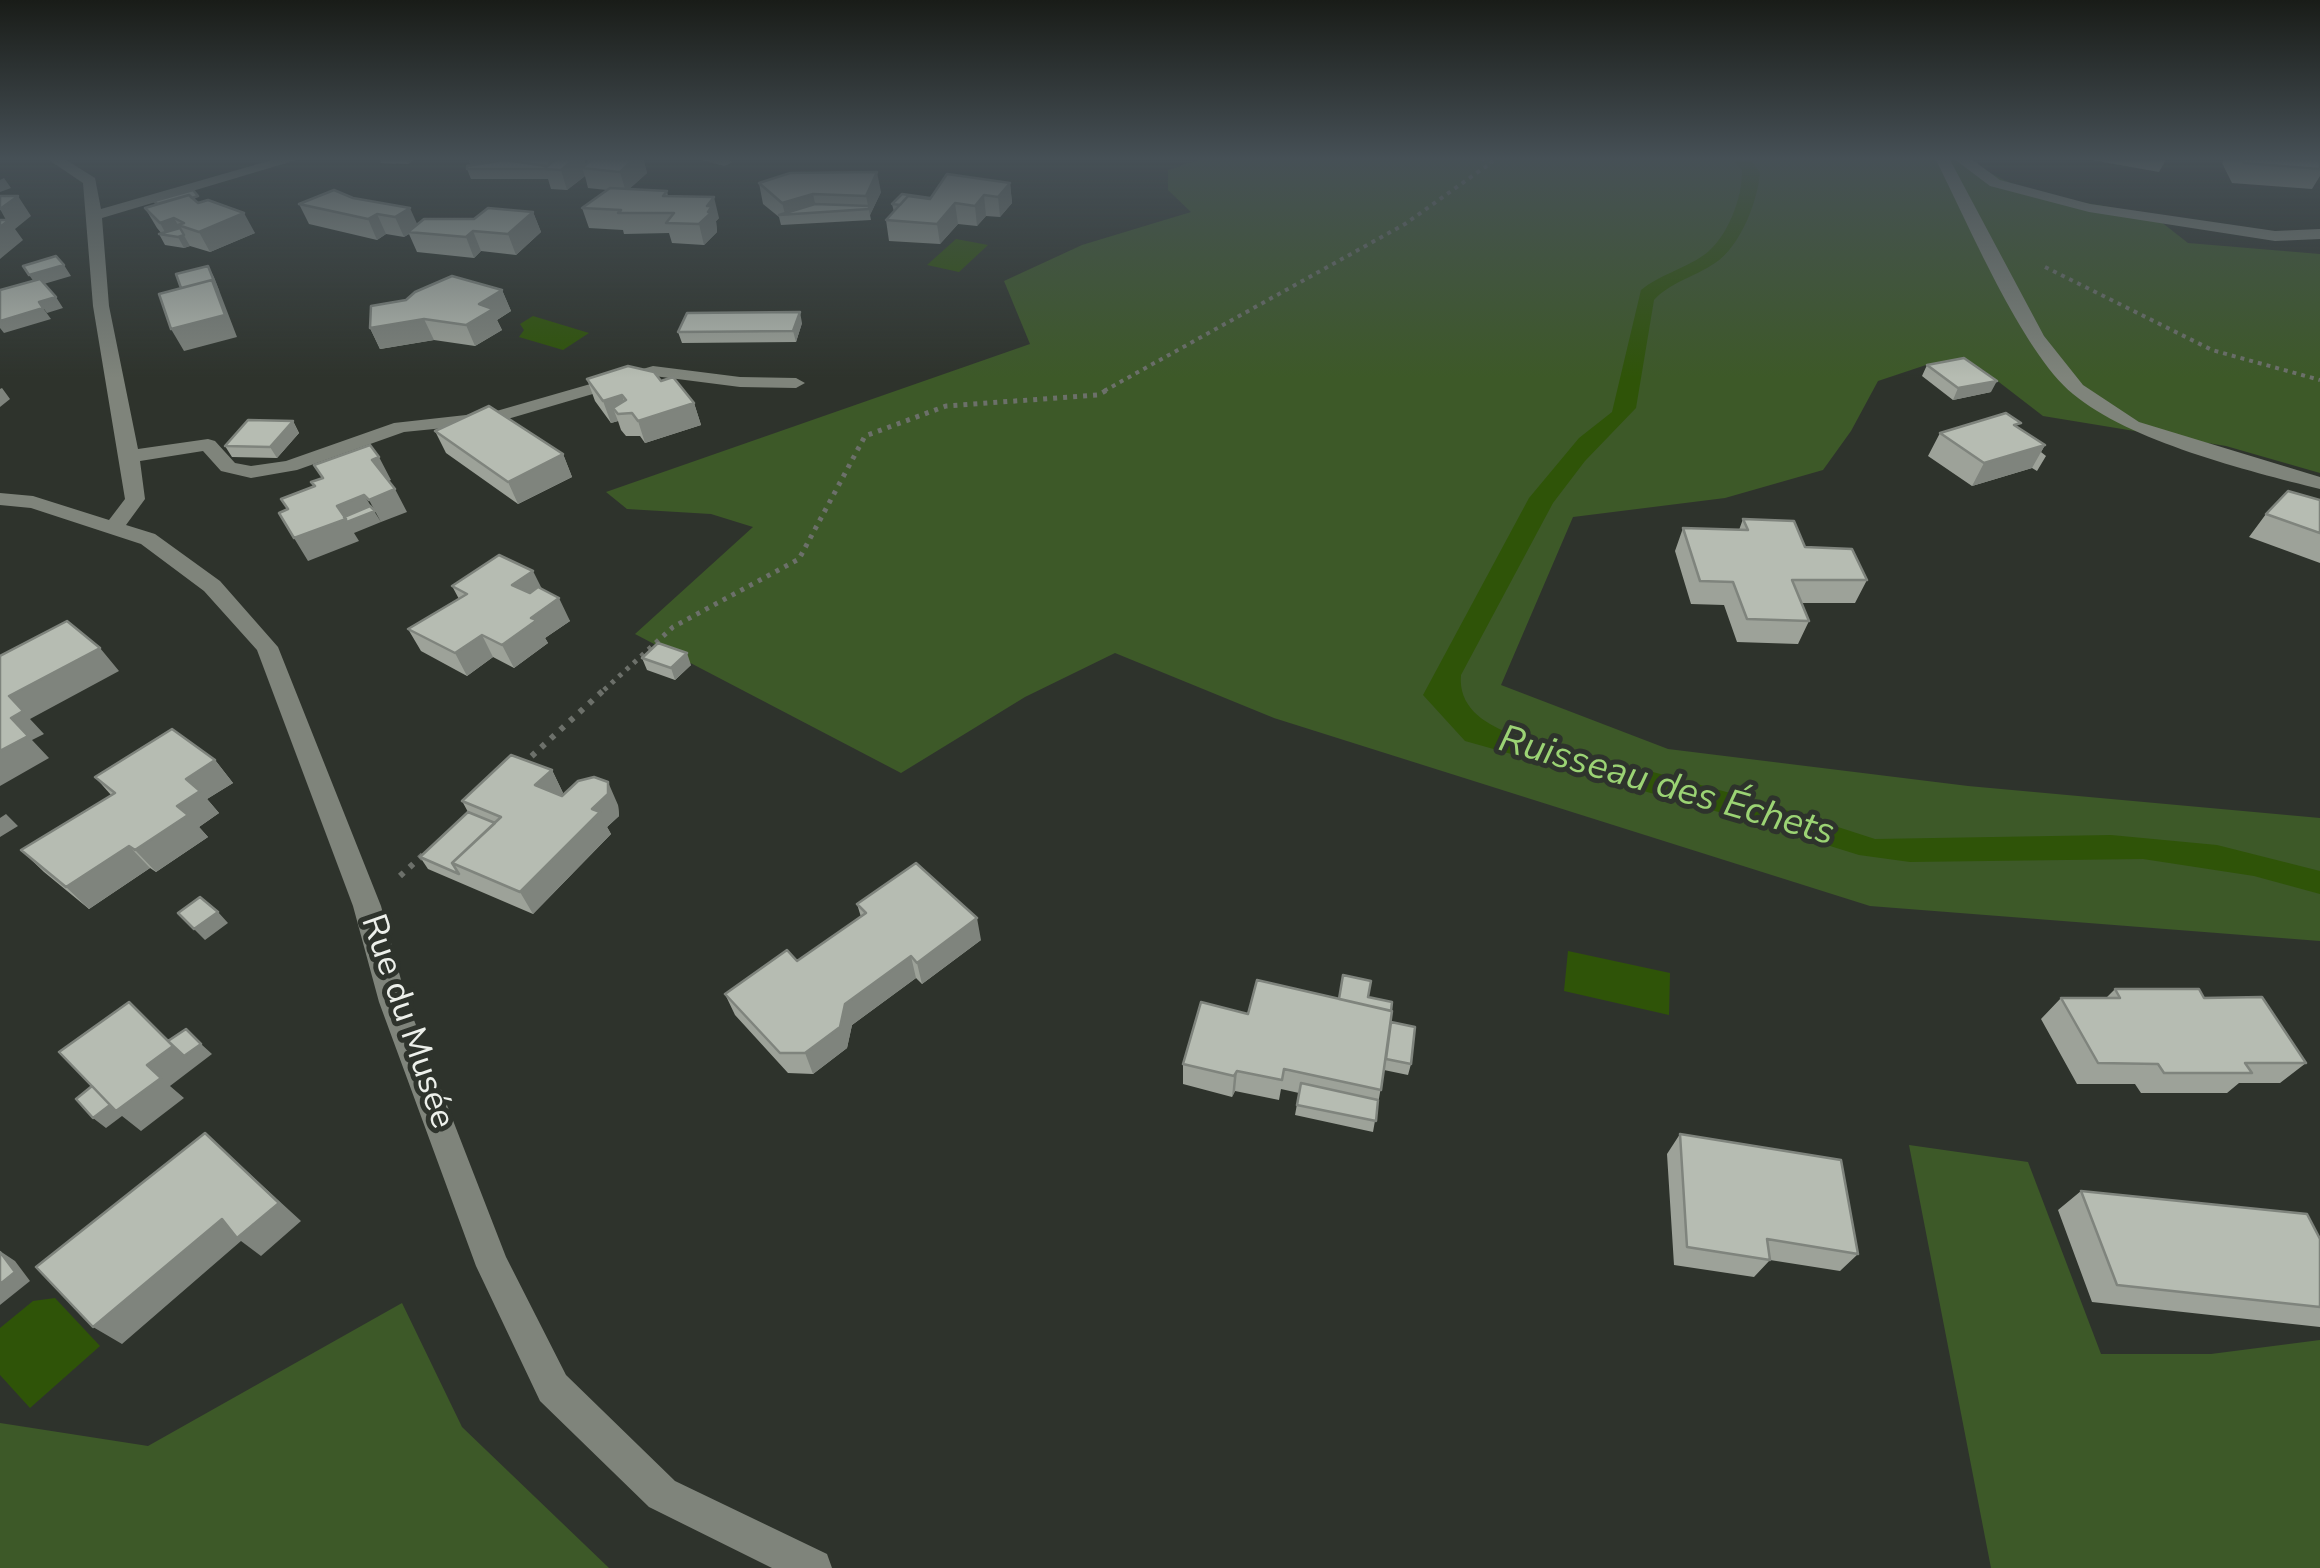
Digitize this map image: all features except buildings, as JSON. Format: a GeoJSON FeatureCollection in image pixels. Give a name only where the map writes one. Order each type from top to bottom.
{"type":"FeatureCollection","features":[{"type":"Feature","properties":{"kind":"street"},"geometry":{"type":"LineString","coordinates":[[96,231],[101,304],[132,456],[135,499],[116,526]]}},
{"type":"Feature","properties":{"kind":"street"},"geometry":{"type":"LineString","coordinates":[[1980,231],[2036,337],[2077,389],[2132,426],[2320,483]]}},
{"type":"Feature","properties":{"kind":"street"},"geometry":{"type":"LineString","coordinates":[[2243,231],[2275,236],[2320,234]]}},
{"type":"Feature","properties":{"kind":"street"},"geometry":{"type":"LineString","coordinates":[[132,456],[208,444],[228,468],[250,472],[290,466],[401,427],[494,418],[653,371],[740,382],[796,383]]}},
{"type":"Feature","properties":{"kind":"street","name":"Rue du Musée"},"geometry":{"type":"LineString","coordinates":[[0,499],[33,502],[148,539],[212,586],[266,647],[367,906],[393,1002],[494,1266],[553,1388],[662,1494],[813,1568]]}},
{"type":"Feature","properties":{"kind":"path"},"geometry":{"type":"LineString","coordinates":[[513,773],[674,627],[799,560],[864,436],[946,406],[1098,396],[1391,231]]}},
{"type":"Feature","properties":{"kind":"path"},"geometry":{"type":"LineString","coordinates":[[1982,236],[2212,350],[2320,380]]}},
{"type":"Feature","properties":{"kind":"path"},"geometry":{"type":"LineString","coordinates":[[367,906],[426,852]]}},
{"type":"Feature","properties":{"kind":"shaded area"},"geometry":{"type":"Polygon","coordinates":[[[1128,231],[2173,231],[2188,243],[2320,254],[2320,473],[2226,446],[2043,416],[1982,369],[1929,364],[1878,381],[1851,431],[1823,470],[1725,498],[1573,517],[1501,685],[1668,749],[1968,786],[2320,818],[2320,941],[1870,906],[1274,718],[1115,653],[1025,697],[901,773],[635,634],[753,527],[711,514],[627,509],[606,492],[1030,344],[1004,281],[1082,245],[1128,231]]]}},
{"type":"Feature","properties":{"kind":"shaded area"},"geometry":{"type":"Polygon","coordinates":[[[1909,1145],[2028,1162],[2101,1354],[2211,1354],[2320,1340],[2320,1568],[1991,1568],[1909,1145]]]}},
{"type":"Feature","properties":{"kind":"shaded area"},"geometry":{"type":"Polygon","coordinates":[[[402,1303],[462,1427],[609,1568],[0,1568],[0,1423],[148,1446],[402,1303]]]}},
{"type":"Feature","properties":{"kind":"water","name":"Ruisseau des Échets"},"geometry":{"type":"Polygon","coordinates":[[[1724,231],[1741,231],[1724,256],[1654,300],[1636,408],[1585,461],[1553,503],[1461,675],[1464,696],[1474,712],[1509,733],[1745,797],[1875,839],[2111,835],[2217,845],[2320,871],[2320,894],[2254,876],[2143,859],[1910,862],[1859,855],[1465,741],[1423,695],[1529,498],[1579,438],[1612,412],[1641,290],[1704,255],[1724,231]]]}},
{"type":"Feature","properties":{"kind":"water"},"geometry":{"type":"Polygon","coordinates":[[[956,239],[988,245],[959,272],[927,265],[956,239]]]}},
{"type":"Feature","properties":{"kind":"water"},"geometry":{"type":"Polygon","coordinates":[[[533,316],[589,333],[563,350],[519,337],[524,330],[520,324],[533,316]]]}},
{"type":"Feature","properties":{"kind":"water"},"geometry":{"type":"Polygon","coordinates":[[[1568,951],[1670,973],[1669,1015],[1564,991],[1568,951]]]}},
{"type":"Feature","properties":{"kind":"water"},"geometry":{"type":"Polygon","coordinates":[[[55,1298],[100,1346],[30,1408],[0,1375],[0,1328],[33,1301],[55,1298]]]}}]}
